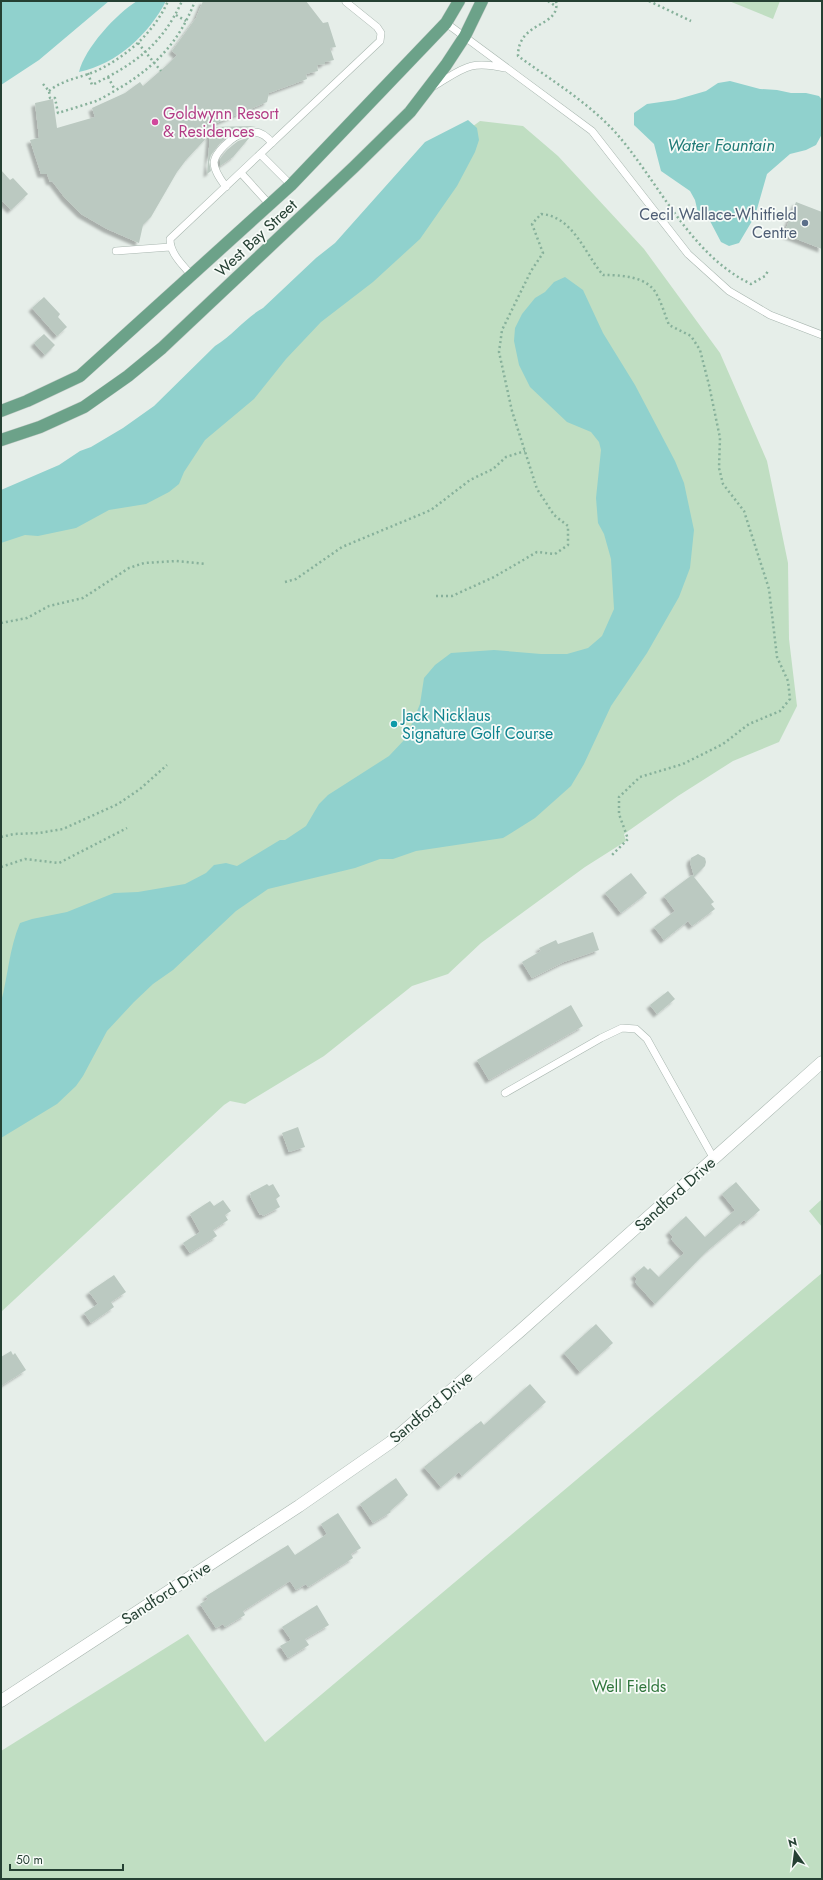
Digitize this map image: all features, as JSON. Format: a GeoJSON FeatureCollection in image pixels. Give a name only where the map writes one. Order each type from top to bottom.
{"type":"FeatureCollection","features":[{"type":"Feature","properties":{"kind":"main road","name":"West Bay Street"},"geometry":{"type":"LineString","coordinates":[[1,411],[27,402],[80,376],[192,276],[291,185],[446,23],[459,1]]}},
{"type":"Feature","properties":{"kind":"main road","name":"West Bay Street"},"geometry":{"type":"LineString","coordinates":[[1,440],[40,427],[84,407],[128,376],[162,348],[354,167],[410,112],[446,65],[465,36],[482,1]]}},
{"type":"Feature","properties":{"kind":"street","name":"Sandford Drive"},"geometry":{"type":"LineString","coordinates":[[1,1701],[293,1510],[391,1442],[519,1332],[822,1062]]}},
{"type":"Feature","properties":{"kind":"lane"},"geometry":{"type":"LineString","coordinates":[[192,276],[170,247],[170,239],[380,41],[381,33],[377,27],[346,2]]}},
{"type":"Feature","properties":{"kind":"lane"},"geometry":{"type":"LineString","coordinates":[[446,23],[592,131],[688,254],[730,292],[770,315],[822,335]]}},
{"type":"Feature","properties":{"kind":"lane"},"geometry":{"type":"LineString","coordinates":[[426,91],[465,68],[477,64],[488,64],[508,68]]}},
{"type":"Feature","properties":{"kind":"lane"},"geometry":{"type":"LineString","coordinates":[[226,187],[218,176],[214,162],[218,152],[228,142],[242,133],[258,132],[266,136],[272,143]]}},
{"type":"Feature","properties":{"kind":"lane"},"geometry":{"type":"LineString","coordinates":[[260,154],[291,185]]}},
{"type":"Feature","properties":{"kind":"lane"},"geometry":{"type":"LineString","coordinates":[[241,173],[270,205]]}},
{"type":"Feature","properties":{"kind":"lane"},"geometry":{"type":"LineString","coordinates":[[116,251],[170,247]]}},
{"type":"Feature","properties":{"kind":"lane"},"geometry":{"type":"LineString","coordinates":[[505,1093],[601,1038],[622,1028],[636,1029],[647,1039],[714,1159]]}},
{"type":"Feature","properties":{"kind":"path"},"geometry":{"type":"LineString","coordinates":[[49,91],[56,85],[88,74],[110,62],[138,43],[152,27],[168,1]]}},
{"type":"Feature","properties":{"kind":"path"},"geometry":{"type":"LineString","coordinates":[[88,74],[92,85],[131,64],[146,53],[164,33],[176,15],[182,1]]}},
{"type":"Feature","properties":{"kind":"path"},"geometry":{"type":"LineString","coordinates":[[43,84],[49,91],[50,98],[55,98],[58,113],[97,100],[139,76],[155,64],[172,43],[186,21],[195,1]]}},
{"type":"Feature","properties":{"kind":"path"},"geometry":{"type":"LineString","coordinates":[[548,1],[557,7]]}},
{"type":"Feature","properties":{"kind":"path"},"geometry":{"type":"LineString","coordinates":[[556,1],[557,7],[553,18],[530,29],[522,37],[518,47],[518,56],[598,116],[615,133],[646,171],[680,221],[718,261],[743,280],[751,284],[765,276],[768,271]]}},
{"type":"Feature","properties":{"kind":"path"},"geometry":{"type":"LineString","coordinates":[[649,1],[691,21]]}},
{"type":"Feature","properties":{"kind":"path"},"geometry":{"type":"LineString","coordinates":[[176,15],[186,21]]}},
{"type":"Feature","properties":{"kind":"path"},"geometry":{"type":"LineString","coordinates":[[138,43],[161,71]]}},
{"type":"Feature","properties":{"kind":"path"},"geometry":{"type":"LineString","coordinates":[[108,77],[115,90]]}},
{"type":"Feature","properties":{"kind":"path"},"geometry":{"type":"LineString","coordinates":[[436,596],[452,596],[494,577],[537,552],[555,554],[568,545],[568,526],[554,514],[537,489],[512,411],[499,352],[502,330],[531,271],[543,253],[532,224],[541,214],[552,215],[578,236],[592,262],[603,275],[620,275],[642,280],[657,293],[669,325],[691,336],[700,350],[720,438],[719,468],[723,484],[744,511],[769,589],[777,657],[788,681],[790,699],[780,711],[749,724],[723,744],[683,764],[640,777],[619,797],[619,814],[628,839],[611,856]]}},
{"type":"Feature","properties":{"kind":"path"},"geometry":{"type":"LineString","coordinates":[[285,582],[296,579],[342,547],[431,510],[470,480],[493,469],[506,457],[525,452]]}},
{"type":"Feature","properties":{"kind":"path"},"geometry":{"type":"LineString","coordinates":[[1,623],[27,618],[49,606],[83,598],[129,568],[144,563],[176,561],[206,564]]}},
{"type":"Feature","properties":{"kind":"path"},"geometry":{"type":"LineString","coordinates":[[1,836],[39,833],[64,829],[118,804],[140,789],[167,765]]}},
{"type":"Feature","properties":{"kind":"path"},"geometry":{"type":"LineString","coordinates":[[1,867],[25,859],[59,863],[127,828]]}},
{"type":"Feature","properties":{"kind":"green space"},"geometry":{"type":"Polygon","coordinates":[[[729,1],[780,1],[773,19],[729,1]]]}},
{"type":"Feature","properties":{"kind":"green space","name":"Jack Nicklaus Signature Golf Course"},"geometry":{"type":"Polygon","coordinates":[[[480,121],[523,126],[558,156],[644,249],[720,353],[767,461],[788,563],[789,639],[797,706],[779,742],[733,761],[678,796],[624,834],[626,841],[585,867],[481,943],[448,974],[412,986],[324,1056],[245,1104],[230,1101],[224,1105],[1,1312],[1,527],[94,485],[446,146],[480,121]]]}},
{"type":"Feature","properties":{"kind":"green space"},"geometry":{"type":"Polygon","coordinates":[[[822,1199],[822,1227],[809,1211],[822,1199]]]}},
{"type":"Feature","properties":{"kind":"green space","name":"Well Fields"},"geometry":{"type":"Polygon","coordinates":[[[822,1273],[822,1879],[1,1879],[1,1751],[188,1634],[265,1742],[822,1273]]]}},
{"type":"Feature","properties":{"kind":"water"},"geometry":{"type":"Polygon","coordinates":[[[1,1],[109,1],[39,60],[1,85],[1,1]]]}},
{"type":"Feature","properties":{"kind":"water"},"geometry":{"type":"Polygon","coordinates":[[[137,1],[166,1],[151,25],[119,55],[93,68],[79,72],[82,63],[94,42],[102,32],[120,14],[137,1]]]}},
{"type":"Feature","properties":{"kind":"water","name":"Water Fountain"},"geometry":{"type":"Polygon","coordinates":[[[730,81],[760,89],[791,93],[806,93],[819,96],[822,100],[822,134],[816,145],[806,150],[790,154],[767,174],[755,216],[739,243],[729,246],[721,242],[710,221],[699,217],[695,200],[690,191],[661,171],[654,144],[634,125],[634,113],[647,104],[675,100],[706,91],[718,83],[730,81]]]}},
{"type":"Feature","properties":{"kind":"water"},"geometry":{"type":"Polygon","coordinates":[[[468,120],[477,128],[479,140],[475,152],[457,186],[420,239],[373,282],[321,322],[286,359],[254,399],[205,440],[184,472],[179,484],[169,492],[146,504],[109,510],[76,528],[38,536],[25,535],[1,543],[1,490],[59,465],[80,451],[91,447],[123,428],[154,406],[215,346],[263,308],[316,258],[335,243],[425,142],[468,120]]]}},
{"type":"Feature","properties":{"kind":"water"},"geometry":{"type":"Polygon","coordinates":[[[565,277],[583,290],[603,333],[635,385],[675,461],[684,483],[694,530],[690,568],[679,597],[647,653],[611,706],[584,764],[571,786],[535,818],[503,838],[416,851],[393,859],[380,859],[355,868],[268,889],[236,911],[173,970],[153,984],[134,1002],[107,1031],[76,1086],[57,1104],[1,1138],[1,1002],[13,943],[20,923],[67,912],[114,893],[138,892],[185,884],[206,873],[214,865],[226,863],[237,866],[280,840],[285,840],[306,826],[319,804],[328,795],[389,756],[406,738],[420,704],[424,678],[435,665],[451,653],[494,650],[541,654],[567,654],[588,648],[602,636],[614,609],[611,559],[604,534],[598,523],[596,498],[601,450],[599,442],[591,432],[567,422],[530,387],[519,365],[514,341],[515,328],[522,314],[535,298],[545,292],[554,282],[565,277]]]}},
{"type":"Feature","properties":{"kind":"building","name":"Goldwynn Resort & Residences"},"geometry":{"type":"Polygon","coordinates":[[[203,1],[306,1],[323,23],[328,22],[336,47],[330,48],[334,60],[325,62],[325,64],[317,65],[318,71],[306,74],[307,79],[269,93],[267,102],[207,127],[256,126],[239,129],[221,142],[211,155],[209,162],[211,171],[207,174],[210,134],[177,172],[151,217],[143,225],[139,243],[107,229],[81,214],[65,198],[52,181],[50,182],[47,174],[41,174],[30,140],[39,138],[35,103],[53,99],[57,128],[95,117],[92,108],[125,93],[140,82],[143,86],[177,55],[172,51],[196,18],[203,1]]]}},
{"type":"Feature","properties":{"kind":"building"},"geometry":{"type":"Polygon","coordinates":[[[250,137],[233,157],[220,166],[220,159],[227,150],[238,141],[250,137]]]}},
{"type":"Feature","properties":{"kind":"building"},"geometry":{"type":"Polygon","coordinates":[[[1,170],[10,180],[13,178],[28,194],[11,210],[1,200],[1,170]]]}},
{"type":"Feature","properties":{"kind":"building","name":"Cecil Wallace-Whitfield Centre"},"geometry":{"type":"Polygon","coordinates":[[[796,202],[822,212],[822,249],[784,234],[796,202]]]}},
{"type":"Feature","properties":{"kind":"building"},"geometry":{"type":"Polygon","coordinates":[[[44,297],[60,314],[58,317],[67,327],[57,336],[32,308],[44,297]]]}},
{"type":"Feature","properties":{"kind":"building"},"geometry":{"type":"Polygon","coordinates":[[[44,334],[55,345],[45,355],[34,343],[44,334]]]}},
{"type":"Feature","properties":{"kind":"building"},"geometry":{"type":"Polygon","coordinates":[[[698,854],[705,858],[706,862],[705,866],[694,877],[714,902],[711,904],[715,909],[692,926],[688,921],[664,940],[654,927],[675,911],[664,896],[692,875],[694,876],[690,862],[691,858],[698,854]]]}},
{"type":"Feature","properties":{"kind":"building"},"geometry":{"type":"Polygon","coordinates":[[[631,873],[647,893],[621,913],[605,893],[631,873]]]}},
{"type":"Feature","properties":{"kind":"building"},"geometry":{"type":"Polygon","coordinates":[[[593,932],[599,950],[564,962],[532,978],[522,962],[541,951],[539,948],[556,940],[558,944],[593,932]]]}},
{"type":"Feature","properties":{"kind":"building"},"geometry":{"type":"Polygon","coordinates":[[[668,991],[675,999],[657,1014],[650,1005],[668,991]]]}},
{"type":"Feature","properties":{"kind":"building"},"geometry":{"type":"Polygon","coordinates":[[[571,1005],[583,1026],[489,1080],[477,1060],[571,1005]]]}},
{"type":"Feature","properties":{"kind":"building"},"geometry":{"type":"Polygon","coordinates":[[[298,1127],[305,1147],[289,1152],[282,1133],[298,1127]]]}},
{"type":"Feature","properties":{"kind":"building"},"geometry":{"type":"Polygon","coordinates":[[[736,1182],[760,1210],[746,1222],[744,1220],[707,1251],[655,1304],[635,1282],[637,1279],[634,1275],[644,1266],[648,1270],[650,1268],[659,1277],[684,1253],[671,1239],[673,1237],[669,1232],[686,1216],[705,1237],[735,1210],[722,1194],[736,1182]]]}},
{"type":"Feature","properties":{"kind":"building"},"geometry":{"type":"Polygon","coordinates":[[[267,1184],[269,1186],[273,1184],[280,1196],[276,1199],[280,1207],[263,1216],[262,1214],[260,1215],[250,1196],[250,1193],[267,1184]]]}},
{"type":"Feature","properties":{"kind":"building"},"geometry":{"type":"Polygon","coordinates":[[[223,1200],[231,1211],[225,1215],[228,1220],[213,1230],[217,1236],[190,1253],[183,1243],[200,1232],[190,1214],[210,1201],[214,1206],[223,1200]]]}},
{"type":"Feature","properties":{"kind":"building"},"geometry":{"type":"Polygon","coordinates":[[[114,1275],[126,1292],[111,1302],[114,1307],[91,1323],[84,1313],[98,1304],[89,1292],[114,1275]]]}},
{"type":"Feature","properties":{"kind":"building"},"geometry":{"type":"Polygon","coordinates":[[[596,1324],[613,1343],[580,1372],[564,1353],[596,1324]]]}},
{"type":"Feature","properties":{"kind":"building"},"geometry":{"type":"Polygon","coordinates":[[[11,1351],[13,1355],[15,1353],[26,1370],[1,1386],[1,1357],[11,1351]]]}},
{"type":"Feature","properties":{"kind":"building"},"geometry":{"type":"Polygon","coordinates":[[[530,1384],[546,1402],[462,1476],[459,1472],[441,1487],[424,1467],[481,1421],[484,1425],[530,1384]]]}},
{"type":"Feature","properties":{"kind":"building"},"geometry":{"type":"Polygon","coordinates":[[[396,1478],[408,1495],[390,1511],[391,1512],[373,1523],[360,1504],[396,1478]]]}},
{"type":"Feature","properties":{"kind":"building"},"geometry":{"type":"Polygon","coordinates":[[[338,1513],[361,1548],[351,1554],[353,1558],[308,1587],[306,1584],[296,1590],[290,1581],[243,1611],[245,1615],[225,1627],[223,1624],[216,1628],[200,1604],[208,1599],[206,1596],[288,1545],[295,1555],[327,1534],[321,1524],[338,1513]]]}},
{"type":"Feature","properties":{"kind":"building"},"geometry":{"type":"Polygon","coordinates":[[[317,1605],[329,1625],[305,1639],[309,1645],[288,1658],[280,1646],[291,1640],[282,1627],[317,1605]]]}},
{"type":"Feature","properties":{"kind":"place","name":"Goldwynn Resort & Residences"},"geometry":{"type":"Point","coordinates":[155,122]}},
{"type":"Feature","properties":{"kind":"place","name":"Cecil Wallace-Whitfield Centre"},"geometry":{"type":"Point","coordinates":[805,223]}},
{"type":"Feature","properties":{"kind":"place","name":"Jack Nicklaus Signature Golf Course"},"geometry":{"type":"Point","coordinates":[394,724]}}]}
